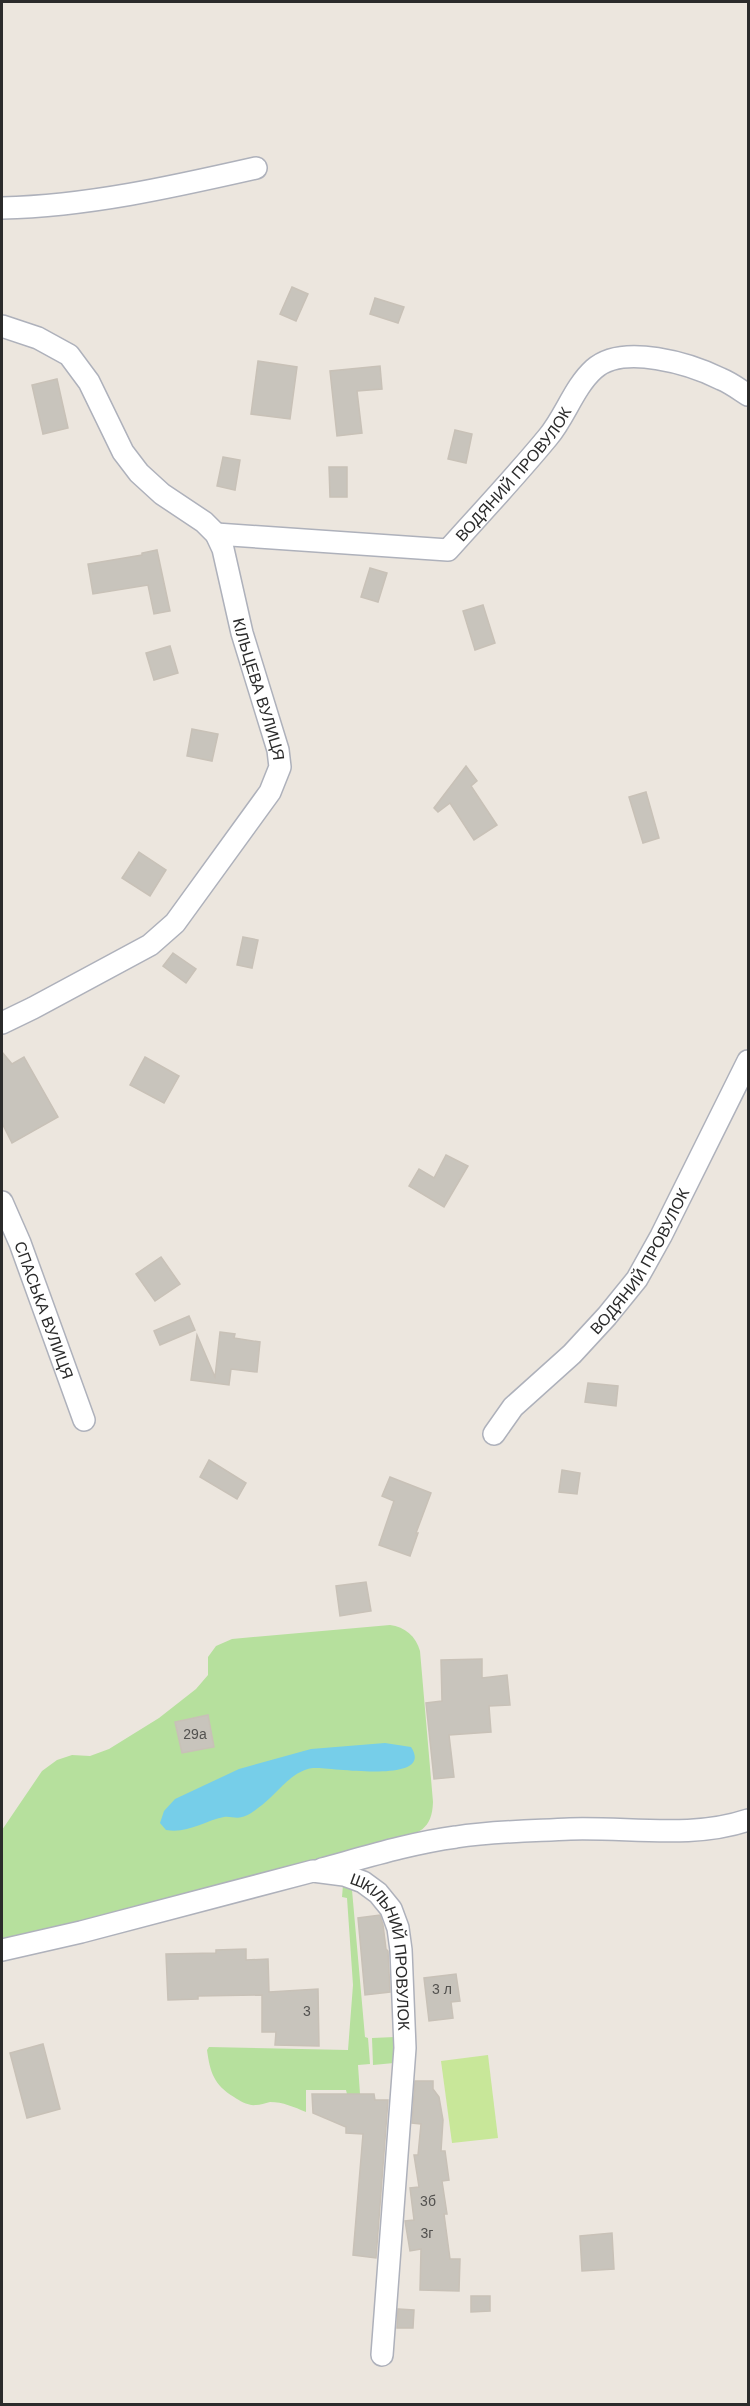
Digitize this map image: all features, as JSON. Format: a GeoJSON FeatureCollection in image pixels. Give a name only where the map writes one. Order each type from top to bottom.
{"type":"FeatureCollection","features":[{"type":"Feature","properties":{"kind":"street"},"geometry":{"type":"LineString","coordinates":[[2,208],[50,207],[157,191],[256,168]]}},
{"type":"Feature","properties":{"kind":"street"},"geometry":{"type":"LineString","coordinates":[[2,326],[38,338],[69,355],[80,367],[123,452],[139,473],[162,494],[204,522],[216,534]]}},
{"type":"Feature","properties":{"kind":"street","name":"ВОДЯНИЙ ПРОВУЛОК"},"geometry":{"type":"LineString","coordinates":[[216,534],[448,550],[550,435],[587,377],[600,364],[629,357],[664,360],[701,369],[723,379],[748,395]]}},
{"type":"Feature","properties":{"kind":"street","name":"КІЛЬЦЕВА ВУЛИЦЯ"},"geometry":{"type":"LineString","coordinates":[[2,1023],[44,1003],[150,945],[190,904],[270,792],[280,767],[278,750],[242,633],[223,549],[216,534]]}},
{"type":"Feature","properties":{"kind":"street","name":"ВОДЯНИЙ ПРОВУЛОК"},"geometry":{"type":"LineString","coordinates":[[494,1434],[513,1407],[572,1354],[637,1279],[662,1236],[748,1061]]}},
{"type":"Feature","properties":{"kind":"street","name":"СПАСЬКА ВУЛИЦЯ"},"geometry":{"type":"LineString","coordinates":[[2,1202],[20,1243],[84,1420]]}},
{"type":"Feature","properties":{"kind":"street"},"geometry":{"type":"LineString","coordinates":[[313,1871],[454,1837],[574,1829],[681,1829],[722,1826],[748,1820]]}},
{"type":"Feature","properties":{"kind":"street","name":"ШКІЛЬНИЙ ПРОВУЛОК"},"geometry":{"type":"LineString","coordinates":[[2,1950],[81,1932],[313,1871],[344,1875],[363,1882],[378,1893],[391,1910],[399,1939],[405,2048],[382,2355]]}},
{"type":"Feature","properties":{"kind":"green space"},"geometry":{"type":"Polygon","coordinates":[[[390,1625],[409,1633],[416,1641],[420,1651],[433,1802],[430,1819],[423,1829],[395,1840],[73,1925],[2,1941],[2,1830],[42,1771],[57,1760],[72,1755],[90,1756],[109,1749],[159,1718],[196,1689],[208,1675],[208,1657],[216,1646],[232,1639],[390,1625]]]}},
{"type":"Feature","properties":{"kind":"green space"},"geometry":{"type":"Polygon","coordinates":[[[343,1885],[352,1890],[365,2037],[368,2038],[370,2064],[358,2065],[360,2094],[347,2094],[346,2090],[306,2090],[306,2112],[279,2103],[253,2105],[244,2103],[217,2083],[210,2065],[207,2050],[209,2047],[348,2050],[353,1985],[347,1898],[342,1897],[343,1885]]]}},
{"type":"Feature","properties":{"kind":"green space"},"geometry":{"type":"Polygon","coordinates":[[[395,2037],[394,2063],[373,2065],[372,2038],[395,2037]]]}},
{"type":"Feature","properties":{"kind":"green space"},"geometry":{"type":"Polygon","coordinates":[[[488,2055],[498,2138],[452,2143],[441,2061],[488,2055]]]}},
{"type":"Feature","properties":{"kind":"water"},"geometry":{"type":"Polygon","coordinates":[[[385,1743],[411,1747],[415,1759],[409,1766],[395,1770],[358,1771],[313,1768],[305,1770],[290,1779],[265,1803],[244,1816],[224,1817],[188,1829],[174,1831],[166,1830],[160,1823],[164,1811],[175,1799],[239,1769],[311,1749],[385,1743]]]}},
{"type":"Feature","properties":{"kind":"building"},"geometry":{"type":"Polygon","coordinates":[[[292,287],[308,294],[296,321],[280,314],[292,287]]]}},
{"type":"Feature","properties":{"kind":"building"},"geometry":{"type":"Polygon","coordinates":[[[375,298],[404,307],[398,323],[370,314],[375,298]]]}},
{"type":"Feature","properties":{"kind":"building"},"geometry":{"type":"Polygon","coordinates":[[[258,361],[297,367],[290,419],[251,414],[258,361]]]}},
{"type":"Feature","properties":{"kind":"building"},"geometry":{"type":"Polygon","coordinates":[[[380,366],[382,389],[357,391],[362,433],[337,436],[330,371],[380,366]]]}},
{"type":"Feature","properties":{"kind":"building"},"geometry":{"type":"Polygon","coordinates":[[[57,379],[68,428],[43,434],[32,385],[57,379]]]}},
{"type":"Feature","properties":{"kind":"building"},"geometry":{"type":"Polygon","coordinates":[[[455,430],[472,434],[466,463],[448,459],[455,430]]]}},
{"type":"Feature","properties":{"kind":"building"},"geometry":{"type":"Polygon","coordinates":[[[223,457],[240,460],[235,490],[217,486],[223,457]]]}},
{"type":"Feature","properties":{"kind":"building"},"geometry":{"type":"Polygon","coordinates":[[[329,467],[347,467],[347,497],[330,497],[329,467]]]}},
{"type":"Feature","properties":{"kind":"building"},"geometry":{"type":"Polygon","coordinates":[[[157,550],[170,611],[154,614],[148,585],[93,594],[88,564],[142,555],[142,553],[157,550]]]}},
{"type":"Feature","properties":{"kind":"building"},"geometry":{"type":"Polygon","coordinates":[[[370,568],[387,573],[378,602],[361,597],[370,568]]]}},
{"type":"Feature","properties":{"kind":"building"},"geometry":{"type":"Polygon","coordinates":[[[483,605],[495,643],[475,650],[463,611],[483,605]]]}},
{"type":"Feature","properties":{"kind":"building"},"geometry":{"type":"Polygon","coordinates":[[[170,646],[178,673],[154,680],[146,653],[170,646]]]}},
{"type":"Feature","properties":{"kind":"building"},"geometry":{"type":"Polygon","coordinates":[[[192,729],[218,734],[212,761],[187,756],[192,729]]]}},
{"type":"Feature","properties":{"kind":"building"},"geometry":{"type":"Polygon","coordinates":[[[466,766],[477,781],[471,786],[497,825],[474,840],[450,803],[438,812],[434,808],[466,766]]]}},
{"type":"Feature","properties":{"kind":"building"},"geometry":{"type":"Polygon","coordinates":[[[646,792],[659,838],[643,843],[629,797],[646,792]]]}},
{"type":"Feature","properties":{"kind":"building"},"geometry":{"type":"Polygon","coordinates":[[[139,852],[166,870],[150,896],[122,878],[139,852]]]}},
{"type":"Feature","properties":{"kind":"building"},"geometry":{"type":"Polygon","coordinates":[[[243,937],[258,940],[252,968],[237,965],[243,937]]]}},
{"type":"Feature","properties":{"kind":"building"},"geometry":{"type":"Polygon","coordinates":[[[173,953],[196,969],[186,983],[163,966],[173,953]]]}},
{"type":"Feature","properties":{"kind":"building"},"geometry":{"type":"Polygon","coordinates":[[[2,1052],[12,1064],[24,1057],[58,1117],[12,1143],[2,1123],[2,1052]]]}},
{"type":"Feature","properties":{"kind":"building"},"geometry":{"type":"Polygon","coordinates":[[[145,1057],[179,1076],[164,1103],[130,1085],[145,1057]]]}},
{"type":"Feature","properties":{"kind":"building"},"geometry":{"type":"Polygon","coordinates":[[[446,1155],[468,1166],[444,1207],[409,1186],[419,1169],[434,1178],[446,1155]]]}},
{"type":"Feature","properties":{"kind":"building"},"geometry":{"type":"Polygon","coordinates":[[[161,1257],[180,1284],[155,1301],[136,1274],[161,1257]]]}},
{"type":"Feature","properties":{"kind":"building"},"geometry":{"type":"Polygon","coordinates":[[[189,1316],[195,1330],[160,1345],[154,1331],[189,1316]]]}},
{"type":"Feature","properties":{"kind":"building"},"geometry":{"type":"Polygon","coordinates":[[[220,1332],[235,1334],[234,1338],[260,1342],[257,1372],[231,1369],[229,1385],[191,1380],[197,1335],[215,1377],[220,1332]]]}},
{"type":"Feature","properties":{"kind":"building"},"geometry":{"type":"Polygon","coordinates":[[[588,1383],[618,1386],[616,1406],[585,1402],[588,1383]]]}},
{"type":"Feature","properties":{"kind":"building"},"geometry":{"type":"Polygon","coordinates":[[[209,1460],[246,1483],[237,1499],[200,1477],[209,1460]]]}},
{"type":"Feature","properties":{"kind":"building"},"geometry":{"type":"Polygon","coordinates":[[[562,1470],[580,1473],[577,1494],[559,1492],[562,1470]]]}},
{"type":"Feature","properties":{"kind":"building"},"geometry":{"type":"Polygon","coordinates":[[[390,1477],[431,1493],[410,1556],[379,1545],[394,1501],[382,1496],[390,1477]]]}},
{"type":"Feature","properties":{"kind":"building"},"geometry":{"type":"Polygon","coordinates":[[[366,1582],[371,1611],[340,1616],[336,1586],[366,1582]]]}},
{"type":"Feature","properties":{"kind":"building"},"geometry":{"type":"Polygon","coordinates":[[[482,1659],[482,1678],[507,1675],[510,1705],[489,1706],[491,1732],[449,1735],[454,1777],[434,1779],[426,1703],[442,1701],[441,1660],[482,1659]]]}},
{"type":"Feature","properties":{"kind":"building"},"geometry":{"type":"Polygon","coordinates":[[[208,1715],[214,1747],[182,1753],[175,1722],[208,1715]]]}},
{"type":"Feature","properties":{"kind":"building"},"geometry":{"type":"Polygon","coordinates":[[[380,1915],[388,1951],[390,1992],[365,1995],[358,1918],[380,1915]]]}},
{"type":"Feature","properties":{"kind":"building"},"geometry":{"type":"Polygon","coordinates":[[[246,1949],[246,1960],[268,1959],[269,1992],[318,1989],[319,2046],[275,2045],[276,2032],[262,2032],[262,1995],[198,1996],[198,1999],[168,2000],[166,1954],[216,1953],[216,1950],[246,1949]]]}},
{"type":"Feature","properties":{"kind":"building"},"geometry":{"type":"Polygon","coordinates":[[[456,1974],[460,2001],[451,2002],[453,2018],[429,2021],[424,1978],[456,1974]]]}},
{"type":"Feature","properties":{"kind":"building"},"geometry":{"type":"Polygon","coordinates":[[[43,2044],[60,2109],[27,2118],[10,2053],[43,2044]]]}},
{"type":"Feature","properties":{"kind":"building"},"geometry":{"type":"Polygon","coordinates":[[[415,2081],[433,2081],[433,2089],[439,2097],[443,2120],[441,2151],[445,2151],[449,2180],[442,2181],[447,2214],[444,2214],[450,2259],[460,2259],[459,2291],[420,2290],[421,2249],[410,2251],[405,2221],[414,2220],[410,2188],[419,2187],[414,2155],[418,2155],[421,2124],[412,2123],[415,2081]]]}},
{"type":"Feature","properties":{"kind":"building"},"geometry":{"type":"Polygon","coordinates":[[[312,2094],[374,2094],[375,2100],[388,2100],[376,2258],[353,2255],[363,2134],[346,2133],[346,2127],[313,2113],[312,2094]]]}},
{"type":"Feature","properties":{"kind":"building"},"geometry":{"type":"Polygon","coordinates":[[[612,2233],[614,2269],[582,2271],[580,2236],[612,2233]]]}},
{"type":"Feature","properties":{"kind":"building"},"geometry":{"type":"Polygon","coordinates":[[[471,2296],[490,2296],[490,2311],[471,2312],[471,2296]]]}},
{"type":"Feature","properties":{"kind":"building"},"geometry":{"type":"Polygon","coordinates":[[[398,2309],[414,2310],[413,2328],[397,2328],[398,2309]]]}}]}
